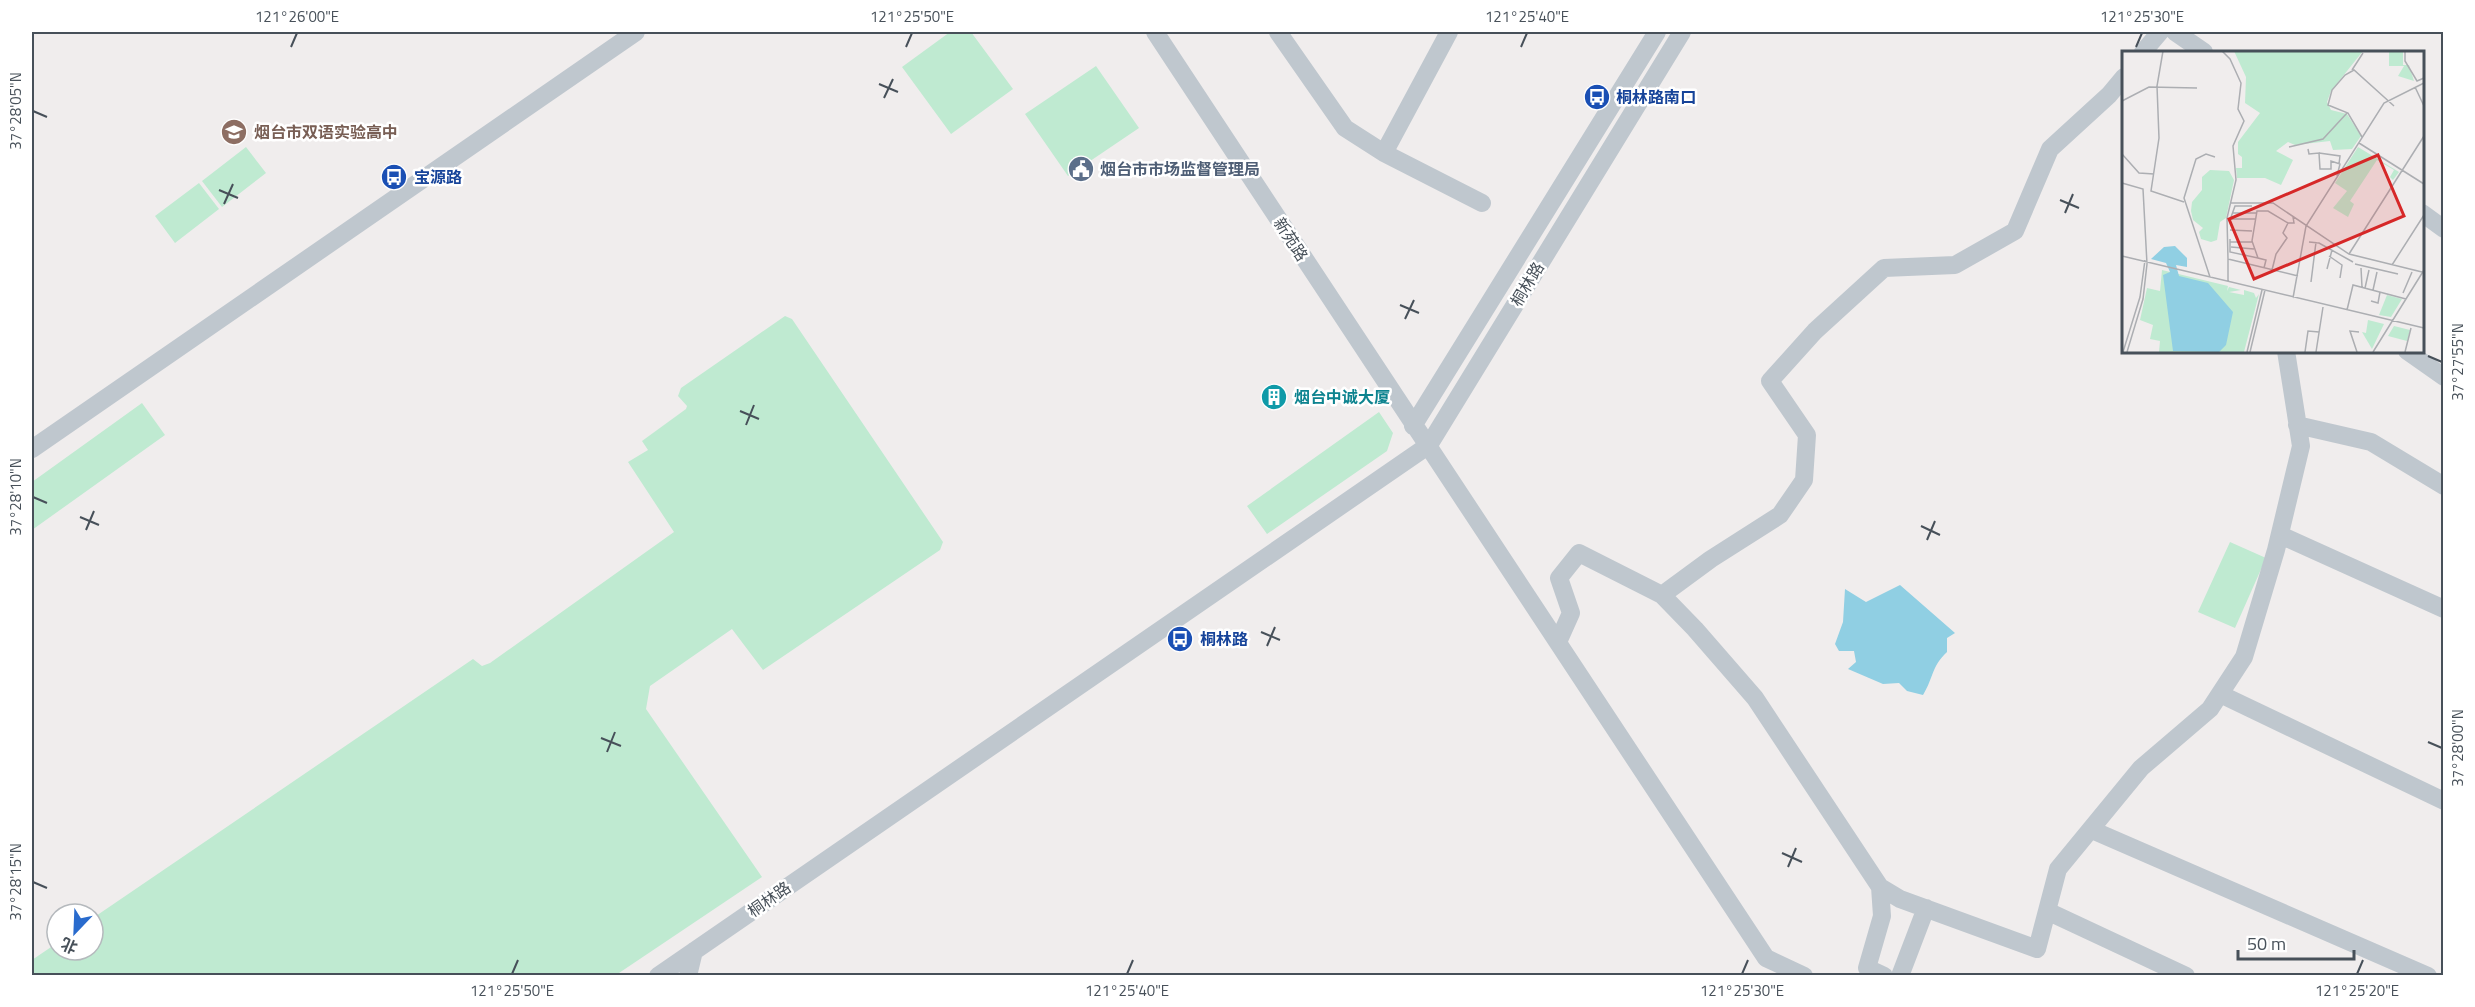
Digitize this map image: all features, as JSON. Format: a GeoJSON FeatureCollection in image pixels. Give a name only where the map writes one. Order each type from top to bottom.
{"type":"FeatureCollection","features":[{"type":"Feature","properties":{"kind":"street"},"geometry":{"type":"LineString","coordinates":[[32,449],[636,32]]}},
{"type":"Feature","properties":{"kind":"street","name":"新苑路"},"geometry":{"type":"LineString","coordinates":[[1155,32],[1766,958],[1804,975]]}},
{"type":"Feature","properties":{"kind":"street"},"geometry":{"type":"LineString","coordinates":[[1278,32],[1345,129],[1384,153],[1482,203]]}},
{"type":"Feature","properties":{"kind":"street"},"geometry":{"type":"LineString","coordinates":[[1384,153],[1449,32]]}},
{"type":"Feature","properties":{"kind":"street","name":"桐林路"},"geometry":{"type":"LineString","coordinates":[[1413,426],[1657,32]]}},
{"type":"Feature","properties":{"kind":"street","name":"桐林路"},"geometry":{"type":"LineString","coordinates":[[658,975],[1429,445],[1682,32]]}},
{"type":"Feature","properties":{"kind":"street"},"geometry":{"type":"LineString","coordinates":[[2145,51],[2160,32]]}},
{"type":"Feature","properties":{"kind":"street"},"geometry":{"type":"LineString","coordinates":[[2175,32],[2203,51]]}},
{"type":"Feature","properties":{"kind":"street"},"geometry":{"type":"LineString","coordinates":[[1662,596],[1711,559],[1780,515],[1804,480],[1807,435],[1770,381],[1785,364],[1815,331],[1884,268],[1955,265],[2015,231],[2050,149],[2109,95],[2122,79]]}},
{"type":"Feature","properties":{"kind":"street"},"geometry":{"type":"LineString","coordinates":[[2424,214],[2444,229]]}},
{"type":"Feature","properties":{"kind":"street"},"geometry":{"type":"LineString","coordinates":[[1558,642],[1571,613],[1559,578],[1579,553],[1662,596],[1755,698],[1880,887],[1900,899],[2037,949],[2058,869],[2141,768],[2210,709],[2244,657],[2280,535],[2301,446],[2286,352]]}},
{"type":"Feature","properties":{"kind":"street"},"geometry":{"type":"LineString","coordinates":[[2408,352],[2444,377]]}},
{"type":"Feature","properties":{"kind":"street"},"geometry":{"type":"LineString","coordinates":[[2297,425],[2371,442],[2444,486]]}},
{"type":"Feature","properties":{"kind":"street"},"geometry":{"type":"LineString","coordinates":[[2280,535],[2444,609]]}},
{"type":"Feature","properties":{"kind":"street"},"geometry":{"type":"LineString","coordinates":[[2220,694],[2444,801]]}},
{"type":"Feature","properties":{"kind":"street"},"geometry":{"type":"LineString","coordinates":[[2092,830],[2428,975]]}},
{"type":"Feature","properties":{"kind":"street"},"geometry":{"type":"LineString","coordinates":[[1880,887],[1882,916],[1867,968],[1884,975]]}},
{"type":"Feature","properties":{"kind":"street"},"geometry":{"type":"LineString","coordinates":[[1900,975],[1926,908]]}},
{"type":"Feature","properties":{"kind":"street"},"geometry":{"type":"LineString","coordinates":[[2047,911],[2186,975]]}},
{"type":"Feature","properties":{"kind":"street"},"geometry":{"type":"LineString","coordinates":[[688,975],[694,951]]}},
{"type":"Feature","properties":{"kind":"green space"},"geometry":{"type":"Polygon","coordinates":[[[950,32],[971,32],[1013,89],[951,134],[902,67],[950,32]]]}},
{"type":"Feature","properties":{"kind":"green space"},"geometry":{"type":"Polygon","coordinates":[[[1096,66],[1139,128],[1068,176],[1025,114],[1096,66]]]}},
{"type":"Feature","properties":{"kind":"green space"},"geometry":{"type":"Polygon","coordinates":[[[246,147],[266,173],[222,207],[202,181],[246,147]]]}},
{"type":"Feature","properties":{"kind":"green space"},"geometry":{"type":"Polygon","coordinates":[[[199,183],[219,209],[175,243],[155,216],[199,183]]]}},
{"type":"Feature","properties":{"kind":"green space"},"geometry":{"type":"Polygon","coordinates":[[[785,316],[792,319],[943,542],[940,550],[763,670],[732,629],[650,686],[646,709],[762,877],[616,975],[32,975],[32,960],[45,951],[45,962],[105,962],[105,910],[473,659],[482,666],[490,663],[674,532],[628,462],[648,450],[642,441],[686,409],[687,406],[678,396],[681,388],[785,316]]]}},
{"type":"Feature","properties":{"kind":"green space"},"geometry":{"type":"Polygon","coordinates":[[[142,403],[165,435],[32,530],[32,482],[142,403]]]}},
{"type":"Feature","properties":{"kind":"green space"},"geometry":{"type":"Polygon","coordinates":[[[1379,412],[1393,433],[1387,451],[1267,534],[1247,506],[1379,412]]]}},
{"type":"Feature","properties":{"kind":"green space"},"geometry":{"type":"Polygon","coordinates":[[[2230,542],[2266,558],[2235,628],[2198,612],[2230,542]]]}},
{"type":"Feature","properties":{"kind":"water"},"geometry":{"type":"Polygon","coordinates":[[[1900,585],[1955,633],[1947,638],[1947,652],[1935,667],[1923,695],[1907,691],[1899,683],[1883,684],[1848,669],[1856,662],[1854,651],[1839,651],[1835,644],[1843,622],[1845,589],[1866,602],[1900,585]]]}},
{"type":"Feature","properties":{"kind":"place","name":"桐林路南口"},"geometry":{"type":"Point","coordinates":[1597,97]}},
{"type":"Feature","properties":{"kind":"place","name":"烟台市双语实验高中"},"geometry":{"type":"Point","coordinates":[234,132]}},
{"type":"Feature","properties":{"kind":"place","name":"烟台市市场监督管理局"},"geometry":{"type":"Point","coordinates":[1081,169]}},
{"type":"Feature","properties":{"kind":"place","name":"宝源路"},"geometry":{"type":"Point","coordinates":[394,177]}},
{"type":"Feature","properties":{"kind":"place","name":"烟台中诚大厦"},"geometry":{"type":"Point","coordinates":[1274,397]}},
{"type":"Feature","properties":{"kind":"place","name":"桐林路"},"geometry":{"type":"Point","coordinates":[1180,639]}}]}
